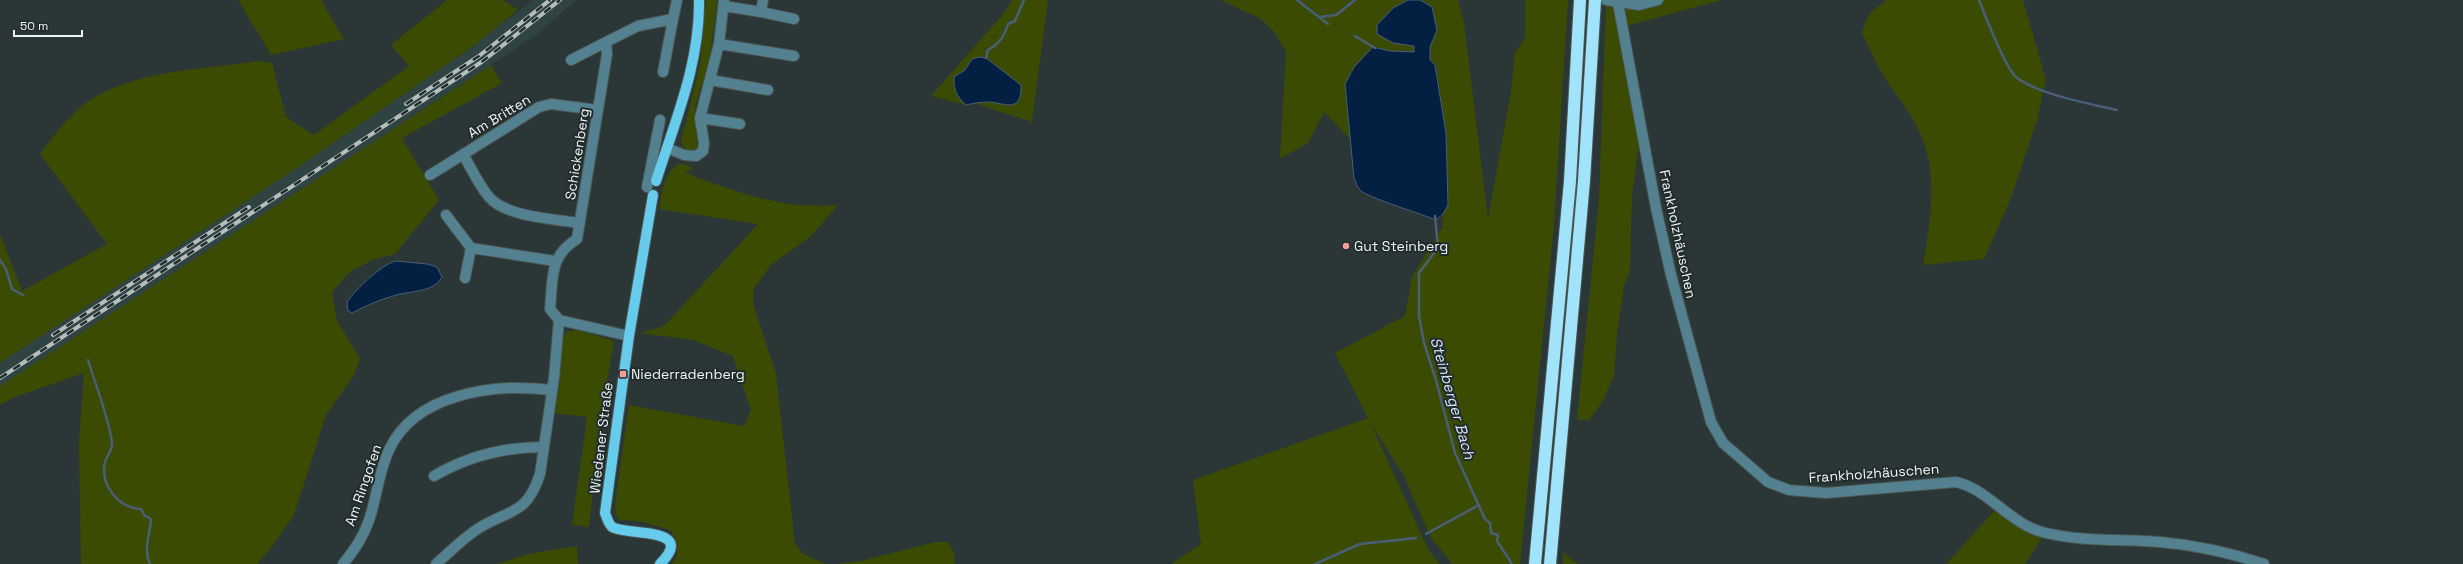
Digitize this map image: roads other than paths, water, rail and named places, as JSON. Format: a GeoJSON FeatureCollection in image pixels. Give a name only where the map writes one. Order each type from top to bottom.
{"type":"FeatureCollection","features":[{"type":"Feature","properties":{"kind":"highway"},"geometry":{"type":"LineString","coordinates":[[1535,564],[1570,181],[1580,0]]}},
{"type":"Feature","properties":{"kind":"highway"},"geometry":{"type":"LineString","coordinates":[[1550,564],[1584,181],[1595,0]]}},
{"type":"Feature","properties":{"kind":"main road"},"geometry":{"type":"LineString","coordinates":[[652,178],[667,148],[686,94],[692,64],[699,0]]}},
{"type":"Feature","properties":{"kind":"main road","name":"Wiedener Straße"},"geometry":{"type":"LineString","coordinates":[[650,191],[606,513],[608,522],[612,527],[623,531],[648,532],[663,536],[670,544],[670,550],[660,564]]}},
{"type":"Feature","properties":{"kind":"street"},"geometry":{"type":"LineString","coordinates":[[663,72],[677,0]]}},
{"type":"Feature","properties":{"kind":"street"},"geometry":{"type":"LineString","coordinates":[[761,12],[763,0]]}},
{"type":"Feature","properties":{"kind":"street"},"geometry":{"type":"LineString","coordinates":[[1606,0],[1639,5],[1658,0]]}},
{"type":"Feature","properties":{"kind":"street"},"geometry":{"type":"LineString","coordinates":[[667,148],[684,155],[696,156],[703,151],[704,143],[700,118],[719,44],[724,3],[794,19]]}},
{"type":"Feature","properties":{"kind":"street","name":"Frankholzhäuschen"},"geometry":{"type":"LineString","coordinates":[[1618,3],[1656,208],[1688,341],[1711,422],[1719,438],[1733,454],[1768,482],[1789,490],[1826,493],[1956,482],[1974,489],[2020,522],[2040,532],[2089,541],[2183,545],[2264,564]]}},
{"type":"Feature","properties":{"kind":"street"},"geometry":{"type":"LineString","coordinates":[[571,60],[638,26],[673,18]]}},
{"type":"Feature","properties":{"kind":"street","name":"Schickenberg"},"geometry":{"type":"LineString","coordinates":[[555,261],[565,246],[577,239],[608,54],[606,42]]}},
{"type":"Feature","properties":{"kind":"street"},"geometry":{"type":"LineString","coordinates":[[719,44],[794,56]]}},
{"type":"Feature","properties":{"kind":"street"},"geometry":{"type":"LineString","coordinates":[[710,80],[768,90]]}},
{"type":"Feature","properties":{"kind":"street","name":"Am Britten"},"geometry":{"type":"LineString","coordinates":[[430,175],[539,107],[551,104],[598,110]]}},
{"type":"Feature","properties":{"kind":"street"},"geometry":{"type":"LineString","coordinates":[[700,118],[740,124]]}},
{"type":"Feature","properties":{"kind":"street"},"geometry":{"type":"LineString","coordinates":[[650,191],[660,120]]}},
{"type":"Feature","properties":{"kind":"street","name":"Am Britten"},"geometry":{"type":"LineString","coordinates":[[463,154],[489,197],[498,204],[513,211],[580,224]]}},
{"type":"Feature","properties":{"kind":"street"},"geometry":{"type":"LineString","coordinates":[[446,215],[471,248],[555,261],[550,309],[559,320],[629,336]]}},
{"type":"Feature","properties":{"kind":"street"},"geometry":{"type":"LineString","coordinates":[[465,278],[471,248]]}},
{"type":"Feature","properties":{"kind":"street"},"geometry":{"type":"LineString","coordinates":[[436,564],[467,536],[481,527],[505,516],[528,499],[535,488],[540,474],[559,320]]}},
{"type":"Feature","properties":{"kind":"street","name":"Am Ringofen"},"geometry":{"type":"LineString","coordinates":[[343,564],[368,523],[389,450],[408,421],[426,408],[484,392],[535,388],[551,390]]}},
{"type":"Feature","properties":{"kind":"street"},"geometry":{"type":"LineString","coordinates":[[434,476],[459,462],[490,452],[520,447],[543,447]]}},
{"type":"Feature","properties":{"kind":"water"},"geometry":{"type":"Polygon","coordinates":[[[1408,0],[1420,0],[1432,7],[1437,30],[1430,47],[1430,60],[1435,65],[1446,133],[1448,205],[1443,214],[1436,220],[1364,193],[1357,186],[1354,178],[1345,84],[1354,67],[1373,47],[1390,51],[1414,52],[1414,46],[1393,43],[1377,34],[1377,25],[1393,8],[1408,0]]]}},
{"type":"Feature","properties":{"kind":"water"},"geometry":{"type":"Polygon","coordinates":[[[980,57],[986,58],[1021,85],[1021,94],[1016,103],[1006,105],[986,102],[966,105],[960,99],[954,86],[954,77],[965,70],[972,59],[980,57]]]}},
{"type":"Feature","properties":{"kind":"water"},"geometry":{"type":"Polygon","coordinates":[[[396,261],[427,264],[437,267],[442,277],[433,286],[427,289],[399,294],[372,303],[352,313],[348,311],[347,302],[356,291],[376,272],[396,261]]]}},
{"type":"Feature","properties":{"kind":"waterway"},"geometry":{"type":"LineString","coordinates":[[986,58],[988,50],[1001,40],[1008,24],[1015,21],[1024,0]]}},
{"type":"Feature","properties":{"kind":"waterway"},"geometry":{"type":"LineString","coordinates":[[1297,0],[1328,24]]}},
{"type":"Feature","properties":{"kind":"waterway"},"geometry":{"type":"LineString","coordinates":[[1320,17],[1336,15],[1355,0]]}},
{"type":"Feature","properties":{"kind":"waterway"},"geometry":{"type":"LineString","coordinates":[[1979,0],[2001,53],[2011,72],[2016,77],[2025,83],[2050,93],[2117,110]]}},
{"type":"Feature","properties":{"kind":"waterway","name":"Steinberger Bach"},"geometry":{"type":"LineString","coordinates":[[1355,36],[1375,48]]}},
{"type":"Feature","properties":{"kind":"waterway","name":"Steinberger Bach"},"geometry":{"type":"LineString","coordinates":[[1435,216],[1438,248],[1419,273],[1419,316],[1424,343],[1436,380],[1455,453],[1485,519],[1490,523],[1491,533],[1498,535],[1497,541],[1512,564]]}},
{"type":"Feature","properties":{"kind":"waterway"},"geometry":{"type":"LineString","coordinates":[[0,260],[6,269],[12,289],[23,295]]}},
{"type":"Feature","properties":{"kind":"waterway"},"geometry":{"type":"LineString","coordinates":[[88,360],[105,411],[112,442],[111,450],[105,462],[105,479],[112,494],[118,500],[133,508],[141,509],[145,516],[151,519],[147,547],[150,564]]}},
{"type":"Feature","properties":{"kind":"waterway"},"geometry":{"type":"LineString","coordinates":[[1426,534],[1479,505]]}},
{"type":"Feature","properties":{"kind":"waterway"},"geometry":{"type":"LineString","coordinates":[[1315,564],[1360,544],[1416,538]]}},
{"type":"Feature","properties":{"kind":"railway"},"geometry":{"type":"LineString","coordinates":[[406,104],[479,56],[550,0]]}},
{"type":"Feature","properties":{"kind":"railway"},"geometry":{"type":"LineString","coordinates":[[0,378],[483,61],[560,0]]}},
{"type":"Feature","properties":{"kind":"railway"},"geometry":{"type":"LineString","coordinates":[[53,335],[249,207]]}},
{"type":"Feature","properties":{"kind":"place","name":"Gut Steinberg"},"geometry":{"type":"Point","coordinates":[1346,246]}},
{"type":"Feature","properties":{"kind":"place","name":"Niederradenberg"},"geometry":{"type":"Point","coordinates":[623,374]}}]}
